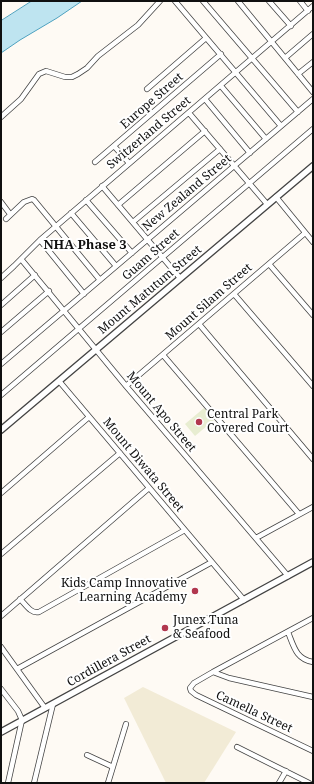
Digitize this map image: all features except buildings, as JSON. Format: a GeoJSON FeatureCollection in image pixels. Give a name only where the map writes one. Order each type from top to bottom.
{"type":"FeatureCollection","features":[{"type":"Feature","properties":{"kind":"street"},"geometry":{"type":"LineString","coordinates":[[1,116],[21,99],[39,74],[46,71],[65,77],[72,77],[78,74],[87,68],[98,56],[138,25],[160,1]]}},
{"type":"Feature","properties":{"kind":"street"},"geometry":{"type":"LineString","coordinates":[[175,1],[281,126]]}},
{"type":"Feature","properties":{"kind":"street"},"geometry":{"type":"LineString","coordinates":[[203,1],[298,112]]}},
{"type":"Feature","properties":{"kind":"street"},"geometry":{"type":"LineString","coordinates":[[238,1],[313,92]]}},
{"type":"Feature","properties":{"kind":"street"},"geometry":{"type":"LineString","coordinates":[[269,1],[291,26]]}},
{"type":"Feature","properties":{"kind":"street"},"geometry":{"type":"LineString","coordinates":[[300,1],[308,11]]}},
{"type":"Feature","properties":{"kind":"street","name":"Switzerland Street"},"geometry":{"type":"LineString","coordinates":[[1,278],[55,226],[272,43],[313,6]]}},
{"type":"Feature","properties":{"kind":"street"},"geometry":{"type":"LineString","coordinates":[[285,58],[313,34]]}},
{"type":"Feature","properties":{"kind":"street"},"geometry":{"type":"LineString","coordinates":[[147,89],[206,38]]}},
{"type":"Feature","properties":{"kind":"street","name":"Europe Street"},"geometry":{"type":"LineString","coordinates":[[95,162],[221,54]]}},
{"type":"Feature","properties":{"kind":"street"},"geometry":{"type":"LineString","coordinates":[[298,74],[313,62]]}},
{"type":"Feature","properties":{"kind":"street"},"geometry":{"type":"LineString","coordinates":[[221,86],[266,139]]}},
{"type":"Feature","properties":{"kind":"street","name":"New Zealand Street"},"geometry":{"type":"LineString","coordinates":[[1,364],[313,99]]}},
{"type":"Feature","properties":{"kind":"street"},"geometry":{"type":"LineString","coordinates":[[205,100],[250,152]]}},
{"type":"Feature","properties":{"kind":"street"},"geometry":{"type":"LineString","coordinates":[[189,113],[268,204]]}},
{"type":"Feature","properties":{"kind":"street","name":"Guam Street"},"geometry":{"type":"LineString","coordinates":[[1,396],[313,129]]}},
{"type":"Feature","properties":{"kind":"street"},"geometry":{"type":"LineString","coordinates":[[118,204],[205,131]]}},
{"type":"Feature","properties":{"kind":"street"},"geometry":{"type":"LineString","coordinates":[[114,146],[129,163]]}},
{"type":"Feature","properties":{"kind":"street"},"geometry":{"type":"LineString","coordinates":[[133,222],[220,149]]}},
{"type":"Feature","properties":{"kind":"street","name":"Mount Matutum Street"},"geometry":{"type":"LineString","coordinates":[[1,430],[313,166]]}},
{"type":"Feature","properties":{"kind":"street"},"geometry":{"type":"LineString","coordinates":[[102,186],[180,278]]}},
{"type":"Feature","properties":{"kind":"street"},"geometry":{"type":"LineString","coordinates":[[276,197],[313,242]]}},
{"type":"Feature","properties":{"kind":"street"},"geometry":{"type":"LineString","coordinates":[[6,219],[24,202],[32,199],[100,280]]}},
{"type":"Feature","properties":{"kind":"street"},"geometry":{"type":"LineString","coordinates":[[86,200],[132,253]]}},
{"type":"Feature","properties":{"kind":"street"},"geometry":{"type":"LineString","coordinates":[[1,202],[10,214]]}},
{"type":"Feature","properties":{"kind":"street"},"geometry":{"type":"LineString","coordinates":[[71,213],[116,266]]}},
{"type":"Feature","properties":{"kind":"street","name":"Mount Silam Street"},"geometry":{"type":"LineString","coordinates":[[126,386],[305,232]]}},
{"type":"Feature","properties":{"kind":"street"},"geometry":{"type":"LineString","coordinates":[[40,240],[84,294]]}},
{"type":"Feature","properties":{"kind":"street","name":"Mount Apo Street"},"geometry":{"type":"LineString","coordinates":[[21,260],[288,576]]}},
{"type":"Feature","properties":{"kind":"street"},"geometry":{"type":"LineString","coordinates":[[269,264],[313,315]]}},
{"type":"Feature","properties":{"kind":"street"},"geometry":{"type":"LineString","coordinates":[[1,305],[35,275]]}},
{"type":"Feature","properties":{"kind":"street"},"geometry":{"type":"LineString","coordinates":[[1,332],[48,292]]}},
{"type":"Feature","properties":{"kind":"street"},"geometry":{"type":"LineString","coordinates":[[234,294],[313,386]]}},
{"type":"Feature","properties":{"kind":"street"},"geometry":{"type":"LineString","coordinates":[[199,324],[313,459]]}},
{"type":"Feature","properties":{"kind":"street"},"geometry":{"type":"LineString","coordinates":[[163,355],[299,514]]}},
{"type":"Feature","properties":{"kind":"street","name":"Mount Diwata Street"},"geometry":{"type":"LineString","coordinates":[[59,381],[244,600]]}},
{"type":"Feature","properties":{"kind":"street"},"geometry":{"type":"LineString","coordinates":[[1,493],[89,418]]}},
{"type":"Feature","properties":{"kind":"street"},"geometry":{"type":"LineString","coordinates":[[1,554],[120,453]]}},
{"type":"Feature","properties":{"kind":"street"},"geometry":{"type":"LineString","coordinates":[[1,616],[149,488]]}},
{"type":"Feature","properties":{"kind":"street"},"geometry":{"type":"LineString","coordinates":[[256,538],[313,507]]}},
{"type":"Feature","properties":{"kind":"street"},"geometry":{"type":"LineString","coordinates":[[20,599],[34,613],[39,612],[185,530]]}},
{"type":"Feature","properties":{"kind":"street"},"geometry":{"type":"LineString","coordinates":[[16,669],[212,562]]}},
{"type":"Feature","properties":{"kind":"street","name":"Cordillera Street"},"geometry":{"type":"LineString","coordinates":[[1,732],[313,562]]}},
{"type":"Feature","properties":{"kind":"street"},"geometry":{"type":"LineString","coordinates":[[213,672],[313,618]]}},
{"type":"Feature","properties":{"kind":"street"},"geometry":{"type":"LineString","coordinates":[[288,632],[299,656],[305,660],[313,662]]}},
{"type":"Feature","properties":{"kind":"street"},"geometry":{"type":"LineString","coordinates":[[1,647],[45,708]]}},
{"type":"Feature","properties":{"kind":"street"},"geometry":{"type":"LineString","coordinates":[[213,672],[229,678],[313,698]]}},
{"type":"Feature","properties":{"kind":"street","name":"Camella Street"},"geometry":{"type":"LineString","coordinates":[[213,672],[194,683],[190,688],[191,691],[196,695],[313,751]]}},
{"type":"Feature","properties":{"kind":"street"},"geometry":{"type":"LineString","coordinates":[[1,689],[20,714],[22,720],[8,783]]}},
{"type":"Feature","properties":{"kind":"street"},"geometry":{"type":"LineString","coordinates":[[34,783],[53,704]]}},
{"type":"Feature","properties":{"kind":"street"},"geometry":{"type":"LineString","coordinates":[[108,783],[126,724]]}},
{"type":"Feature","properties":{"kind":"street"},"geometry":{"type":"LineString","coordinates":[[237,747],[309,783]]}},
{"type":"Feature","properties":{"kind":"street"},"geometry":{"type":"LineString","coordinates":[[87,755],[113,767]]}},
{"type":"Feature","properties":{"kind":"street"},"geometry":{"type":"LineString","coordinates":[[279,783],[286,771]]}},
{"type":"Feature","properties":{"kind":"shaded area"},"geometry":{"type":"Polygon","coordinates":[[[143,687],[236,732],[204,783],[166,783],[124,698],[143,687]]]}},
{"type":"Feature","properties":{"kind":"green space","name":"Central Park Covered Court"},"geometry":{"type":"Polygon","coordinates":[[[204,408],[214,420],[195,436],[185,424],[204,408]]]}},
{"type":"Feature","properties":{"kind":"water"},"geometry":{"type":"Polygon","coordinates":[[[32,1],[82,1],[1,53],[1,21],[32,1]]]}},
{"type":"Feature","properties":{"kind":"place","name":"Central Park Covered Court"},"geometry":{"type":"Point","coordinates":[199,422]}},
{"type":"Feature","properties":{"kind":"place","name":"Kids Camp Innovative Learning Academy"},"geometry":{"type":"Point","coordinates":[195,591]}},
{"type":"Feature","properties":{"kind":"place","name":"Junex Tuna & Seafood"},"geometry":{"type":"Point","coordinates":[165,628]}},
{"type":"Feature","properties":{"kind":"district","name":"NHA Phase 3"},"geometry":{"type":"Point","coordinates":[85,245]}}]}
